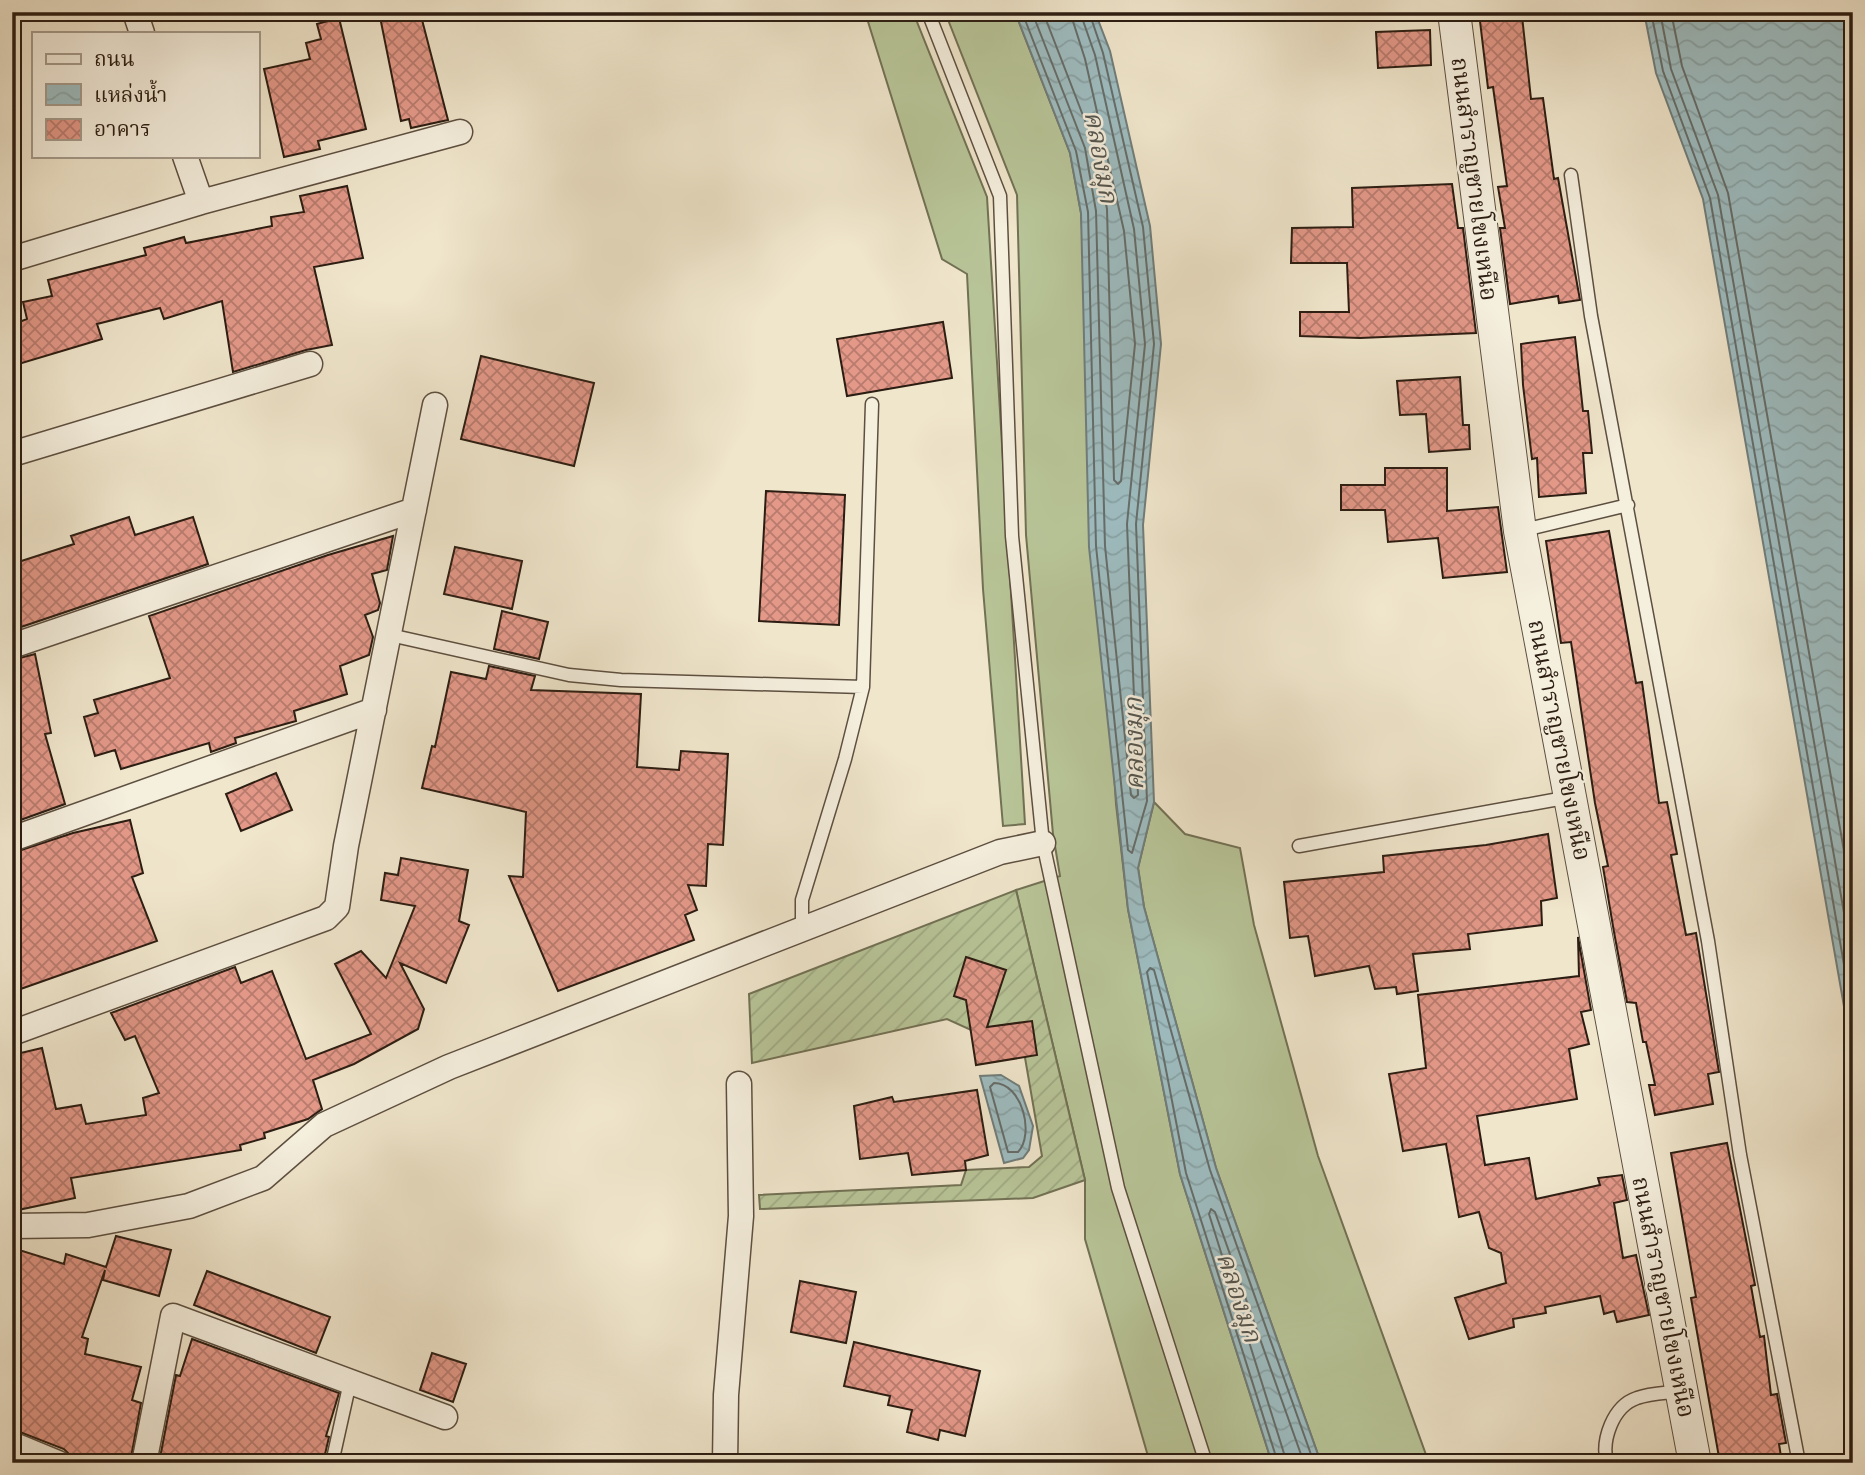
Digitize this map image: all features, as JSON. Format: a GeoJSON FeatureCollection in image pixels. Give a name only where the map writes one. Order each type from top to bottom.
{"type":"FeatureCollection","features":[{"type":"Feature","properties":{"kind":"street"},"geometry":{"type":"LineString","coordinates":[[135,12],[142,32]]}},
{"type":"Feature","properties":{"kind":"street","name":"ถนนสำราญชายโขงเหนือ"},"geometry":{"type":"LineString","coordinates":[[1454,12],[1520,531],[1695,1463]]}},
{"type":"Feature","properties":{"kind":"street"},"geometry":{"type":"LineString","coordinates":[[12,259],[201,202],[460,132]]}},
{"type":"Feature","properties":{"kind":"street"},"geometry":{"type":"LineString","coordinates":[[186,158],[201,202]]}},
{"type":"Feature","properties":{"kind":"street"},"geometry":{"type":"LineString","coordinates":[[12,454],[310,364]]}},
{"type":"Feature","properties":{"kind":"street"},"geometry":{"type":"LineString","coordinates":[[12,1033],[326,918],[337,906],[346,846],[435,405]]}},
{"type":"Feature","properties":{"kind":"street"},"geometry":{"type":"LineString","coordinates":[[12,646],[414,510]]}},
{"type":"Feature","properties":{"kind":"street"},"geometry":{"type":"LineString","coordinates":[[12,839],[374,710]]}},
{"type":"Feature","properties":{"kind":"street"},"geometry":{"type":"LineString","coordinates":[[12,1226],[88,1225],[189,1206],[262,1178],[324,1125],[449,1067],[1000,852],[1043,843]]}},
{"type":"Feature","properties":{"kind":"street"},"geometry":{"type":"LineString","coordinates":[[725,1463],[726,1395],[741,1216],[739,1084]]}},
{"type":"Feature","properties":{"kind":"street"},"geometry":{"type":"LineString","coordinates":[[144,1463],[173,1316],[445,1417]]}},
{"type":"Feature","properties":{"kind":"street"},"geometry":{"type":"LineString","coordinates":[[12,1444],[58,1463]]}},
{"type":"Feature","properties":{"kind":"lane"},"geometry":{"type":"LineString","coordinates":[[928,12],[1000,196],[1012,536],[1043,843],[1118,1188],[1206,1463]]}},
{"type":"Feature","properties":{"kind":"lane"},"geometry":{"type":"LineString","coordinates":[[1571,175],[1591,316],[1708,940],[1740,1155],[1799,1463]]}},
{"type":"Feature","properties":{"kind":"lane"},"geometry":{"type":"LineString","coordinates":[[802,929],[802,900],[845,759],[863,687],[873,404]]}},
{"type":"Feature","properties":{"kind":"lane"},"geometry":{"type":"LineString","coordinates":[[1520,531],[1628,505]]}},
{"type":"Feature","properties":{"kind":"lane"},"geometry":{"type":"LineString","coordinates":[[390,635],[569,675],[621,680],[863,687]]}},
{"type":"Feature","properties":{"kind":"lane"},"geometry":{"type":"LineString","coordinates":[[1299,846],[1570,797]]}},
{"type":"Feature","properties":{"kind":"lane"},"geometry":{"type":"LineString","coordinates":[[332,1463],[350,1381]]}},
{"type":"Feature","properties":{"kind":"lane"},"geometry":{"type":"LineString","coordinates":[[1607,1463],[1608,1431],[1620,1412],[1635,1398],[1682,1391]]}},
{"type":"Feature","properties":{"kind":"green space"},"geometry":{"type":"Polygon","coordinates":[[[865,12],[913,12],[987,197],[1025,824],[1003,826],[983,589],[967,274],[942,259],[865,12]]]}},
{"type":"Feature","properties":{"kind":"green space"},"geometry":{"type":"Polygon","coordinates":[[[945,12],[1015,12],[1070,153],[1081,213],[1116,804],[1128,909],[1180,1174],[1272,1463],[1150,1463],[1085,1239],[1085,1180],[1016,890],[1060,876],[1053,834],[1026,535],[1017,195],[945,12]]]}},
{"type":"Feature","properties":{"kind":"green space"},"geometry":{"type":"Polygon","coordinates":[[[1154,802],[1185,834],[1240,848],[1254,925],[1318,1156],[1429,1463],[1321,1463],[1216,1168],[1144,907],[1138,868],[1154,802]]]}},
{"type":"Feature","properties":{"kind":"green space"},"geometry":{"type":"Polygon","coordinates":[[[1016,890],[1085,1180],[1033,1198],[760,1209],[759,1195],[961,1185],[966,1170],[1029,1167],[1042,1156],[1019,1023],[971,1030],[947,1019],[752,1063],[749,994],[1016,890]]]}},
{"type":"Feature","properties":{"kind":"water","name":"คลองมุก"},"geometry":{"type":"Polygon","coordinates":[[[1015,12],[1095,12],[1110,51],[1150,226],[1161,344],[1143,525],[1154,802],[1138,868],[1144,907],[1216,1168],[1321,1463],[1272,1463],[1180,1174],[1128,909],[1089,547],[1081,213],[1070,153],[1015,12]]]}},
{"type":"Feature","properties":{"kind":"water"},"geometry":{"type":"Polygon","coordinates":[[[1644,12],[1853,12],[1853,1058],[1703,199],[1656,73],[1644,12]]]}},
{"type":"Feature","properties":{"kind":"water"},"geometry":{"type":"Polygon","coordinates":[[[1001,1075],[1019,1086],[1033,1126],[1029,1150],[1023,1158],[1004,1163],[980,1076],[1001,1075]]]}},
{"type":"Feature","properties":{"kind":"building"},"geometry":{"type":"Polygon","coordinates":[[[379,12],[420,12],[448,120],[411,128],[409,119],[401,121],[379,12]]]}},
{"type":"Feature","properties":{"kind":"building"},"geometry":{"type":"Polygon","coordinates":[[[1522,16],[1531,99],[1543,98],[1554,179],[1558,178],[1580,300],[1559,303],[1558,296],[1510,304],[1500,228],[1505,228],[1498,187],[1507,186],[1493,87],[1488,88],[1480,21],[1522,16]]]}},
{"type":"Feature","properties":{"kind":"building"},"geometry":{"type":"Polygon","coordinates":[[[339,18],[366,129],[318,141],[320,149],[284,157],[264,69],[310,59],[306,43],[321,39],[317,24],[339,18]]]}},
{"type":"Feature","properties":{"kind":"building"},"geometry":{"type":"Polygon","coordinates":[[[1430,30],[1431,65],[1378,68],[1376,32],[1430,30]]]}},
{"type":"Feature","properties":{"kind":"building"},"geometry":{"type":"Polygon","coordinates":[[[1452,184],[1458,228],[1463,228],[1476,333],[1360,338],[1300,336],[1300,312],[1349,312],[1347,263],[1291,263],[1292,228],[1353,227],[1352,188],[1452,184]]]}},
{"type":"Feature","properties":{"kind":"building"},"geometry":{"type":"Polygon","coordinates":[[[347,186],[363,258],[314,267],[332,345],[233,372],[222,301],[164,319],[160,308],[97,324],[102,339],[12,366],[12,325],[27,319],[23,302],[52,296],[48,280],[146,255],[144,248],[184,237],[186,243],[272,226],[271,217],[304,212],[300,196],[347,186]]]}},
{"type":"Feature","properties":{"kind":"building"},"geometry":{"type":"Polygon","coordinates":[[[943,322],[952,378],[847,396],[837,339],[943,322]]]}},
{"type":"Feature","properties":{"kind":"building"},"geometry":{"type":"Polygon","coordinates":[[[1575,337],[1583,411],[1588,411],[1592,453],[1583,453],[1586,493],[1539,497],[1537,458],[1532,459],[1523,385],[1521,344],[1575,337]]]}},
{"type":"Feature","properties":{"kind":"building"},"geometry":{"type":"Polygon","coordinates":[[[481,356],[594,383],[574,466],[461,439],[481,356]]]}},
{"type":"Feature","properties":{"kind":"building"},"geometry":{"type":"Polygon","coordinates":[[[1460,377],[1463,425],[1469,425],[1470,449],[1429,452],[1426,414],[1400,415],[1397,381],[1460,377]]]}},
{"type":"Feature","properties":{"kind":"building"},"geometry":{"type":"Polygon","coordinates":[[[1385,468],[1447,468],[1447,511],[1498,507],[1507,572],[1443,578],[1438,538],[1388,542],[1385,510],[1341,510],[1341,485],[1385,485],[1385,468]]]}},
{"type":"Feature","properties":{"kind":"building"},"geometry":{"type":"Polygon","coordinates":[[[766,491],[845,495],[839,625],[759,621],[766,491]]]}},
{"type":"Feature","properties":{"kind":"building"},"geometry":{"type":"Polygon","coordinates":[[[129,517],[135,535],[193,517],[208,564],[12,630],[12,564],[74,544],[71,536],[129,517]]]}},
{"type":"Feature","properties":{"kind":"building"},"geometry":{"type":"Polygon","coordinates":[[[1609,531],[1636,683],[1642,682],[1659,803],[1667,802],[1677,854],[1671,855],[1686,935],[1696,933],[1719,1072],[1708,1074],[1713,1104],[1655,1115],[1649,1085],[1655,1085],[1646,1042],[1643,1042],[1636,1003],[1627,1002],[1603,867],[1608,866],[1595,803],[1571,642],[1561,643],[1546,541],[1609,531]]]}},
{"type":"Feature","properties":{"kind":"building"},"geometry":{"type":"Polygon","coordinates":[[[393,536],[387,570],[372,574],[380,603],[378,610],[365,615],[373,637],[369,655],[340,666],[347,694],[294,711],[296,721],[235,738],[236,743],[211,752],[209,743],[121,769],[115,750],[95,756],[84,717],[98,713],[94,700],[170,678],[149,616],[328,555],[393,536]]]}},
{"type":"Feature","properties":{"kind":"building"},"geometry":{"type":"Polygon","coordinates":[[[455,547],[522,561],[512,609],[444,594],[455,547]]]}},
{"type":"Feature","properties":{"kind":"building"},"geometry":{"type":"Polygon","coordinates":[[[502,611],[548,622],[539,659],[494,649],[502,611]]]}},
{"type":"Feature","properties":{"kind":"building"},"geometry":{"type":"Polygon","coordinates":[[[35,654],[51,733],[45,734],[65,804],[12,823],[12,660],[35,654]]]}},
{"type":"Feature","properties":{"kind":"building"},"geometry":{"type":"Polygon","coordinates":[[[489,666],[535,676],[531,690],[641,694],[637,767],[679,770],[681,751],[728,754],[723,845],[708,844],[706,886],[688,885],[697,910],[685,915],[694,940],[558,991],[509,876],[523,877],[526,812],[422,788],[432,746],[435,747],[451,672],[486,679],[489,666]]]}},
{"type":"Feature","properties":{"kind":"building"},"geometry":{"type":"Polygon","coordinates":[[[276,773],[292,810],[241,831],[226,794],[276,773]]]}},
{"type":"Feature","properties":{"kind":"building"},"geometry":{"type":"Polygon","coordinates":[[[130,820],[143,873],[132,877],[157,941],[12,992],[12,853],[73,833],[130,820]]]}},
{"type":"Feature","properties":{"kind":"building"},"geometry":{"type":"Polygon","coordinates":[[[1548,834],[1557,898],[1541,901],[1542,925],[1468,934],[1470,949],[1413,954],[1418,991],[1397,994],[1396,987],[1375,989],[1369,966],[1315,976],[1308,936],[1290,938],[1284,882],[1384,872],[1383,856],[1486,845],[1548,834]]]}},
{"type":"Feature","properties":{"kind":"building"},"geometry":{"type":"Polygon","coordinates":[[[401,858],[468,870],[459,921],[469,925],[446,983],[400,963],[424,1009],[418,1029],[354,1064],[313,1080],[322,1109],[308,1119],[264,1133],[265,1138],[240,1145],[241,1150],[71,1178],[75,1198],[18,1210],[12,1183],[12,1055],[42,1048],[56,1109],[81,1105],[86,1124],[146,1115],[143,1098],[159,1093],[135,1036],[125,1040],[111,1013],[235,967],[241,983],[272,971],[306,1059],[371,1034],[335,964],[361,951],[386,978],[415,906],[381,900],[385,873],[398,875],[401,858]]]}},
{"type":"Feature","properties":{"kind":"building"},"geometry":{"type":"Polygon","coordinates":[[[1578,937],[1591,1010],[1581,1012],[1589,1044],[1569,1049],[1577,1099],[1477,1116],[1485,1165],[1529,1158],[1536,1199],[1600,1185],[1598,1178],[1622,1175],[1627,1200],[1614,1203],[1623,1258],[1636,1255],[1649,1315],[1617,1322],[1614,1311],[1604,1314],[1600,1296],[1545,1307],[1546,1313],[1513,1319],[1514,1327],[1469,1339],[1455,1298],[1506,1283],[1501,1253],[1489,1248],[1479,1212],[1459,1217],[1446,1144],[1403,1151],[1389,1074],[1426,1068],[1418,995],[1579,976],[1578,937]]]}},
{"type":"Feature","properties":{"kind":"building"},"geometry":{"type":"Polygon","coordinates":[[[966,957],[1006,970],[987,1027],[1032,1021],[1037,1055],[976,1065],[966,1000],[954,996],[966,957]]]}},
{"type":"Feature","properties":{"kind":"building"},"geometry":{"type":"Polygon","coordinates":[[[977,1090],[988,1155],[965,1161],[966,1170],[912,1175],[908,1153],[860,1159],[854,1106],[892,1097],[894,1102],[977,1090]]]}},
{"type":"Feature","properties":{"kind":"building"},"geometry":{"type":"Polygon","coordinates":[[[1727,1143],[1755,1285],[1751,1286],[1760,1337],[1764,1336],[1771,1395],[1777,1394],[1786,1443],[1779,1444],[1782,1463],[1720,1463],[1691,1298],[1696,1297],[1671,1153],[1727,1143]]]}},
{"type":"Feature","properties":{"kind":"building"},"geometry":{"type":"Polygon","coordinates":[[[116,1236],[171,1250],[159,1296],[103,1280],[105,1270],[82,1337],[88,1339],[85,1354],[141,1367],[132,1400],[141,1403],[130,1463],[73,1463],[64,1449],[12,1429],[12,1270],[16,1249],[64,1264],[66,1254],[106,1267],[116,1236]]]}},
{"type":"Feature","properties":{"kind":"building"},"geometry":{"type":"Polygon","coordinates":[[[207,1271],[330,1317],[316,1353],[194,1305],[207,1271]]]}},
{"type":"Feature","properties":{"kind":"building"},"geometry":{"type":"Polygon","coordinates":[[[800,1281],[856,1292],[846,1343],[791,1332],[800,1281]]]}},
{"type":"Feature","properties":{"kind":"building"},"geometry":{"type":"Polygon","coordinates":[[[192,1339],[339,1393],[326,1436],[329,1437],[323,1463],[159,1463],[176,1375],[180,1376],[192,1339]]]}},
{"type":"Feature","properties":{"kind":"building"},"geometry":{"type":"Polygon","coordinates":[[[854,1342],[980,1371],[965,1436],[940,1430],[938,1440],[907,1432],[912,1410],[888,1405],[890,1396],[844,1386],[854,1342]]]}},
{"type":"Feature","properties":{"kind":"building"},"geometry":{"type":"Polygon","coordinates":[[[432,1353],[466,1364],[453,1402],[420,1390],[432,1353]]]}}]}
